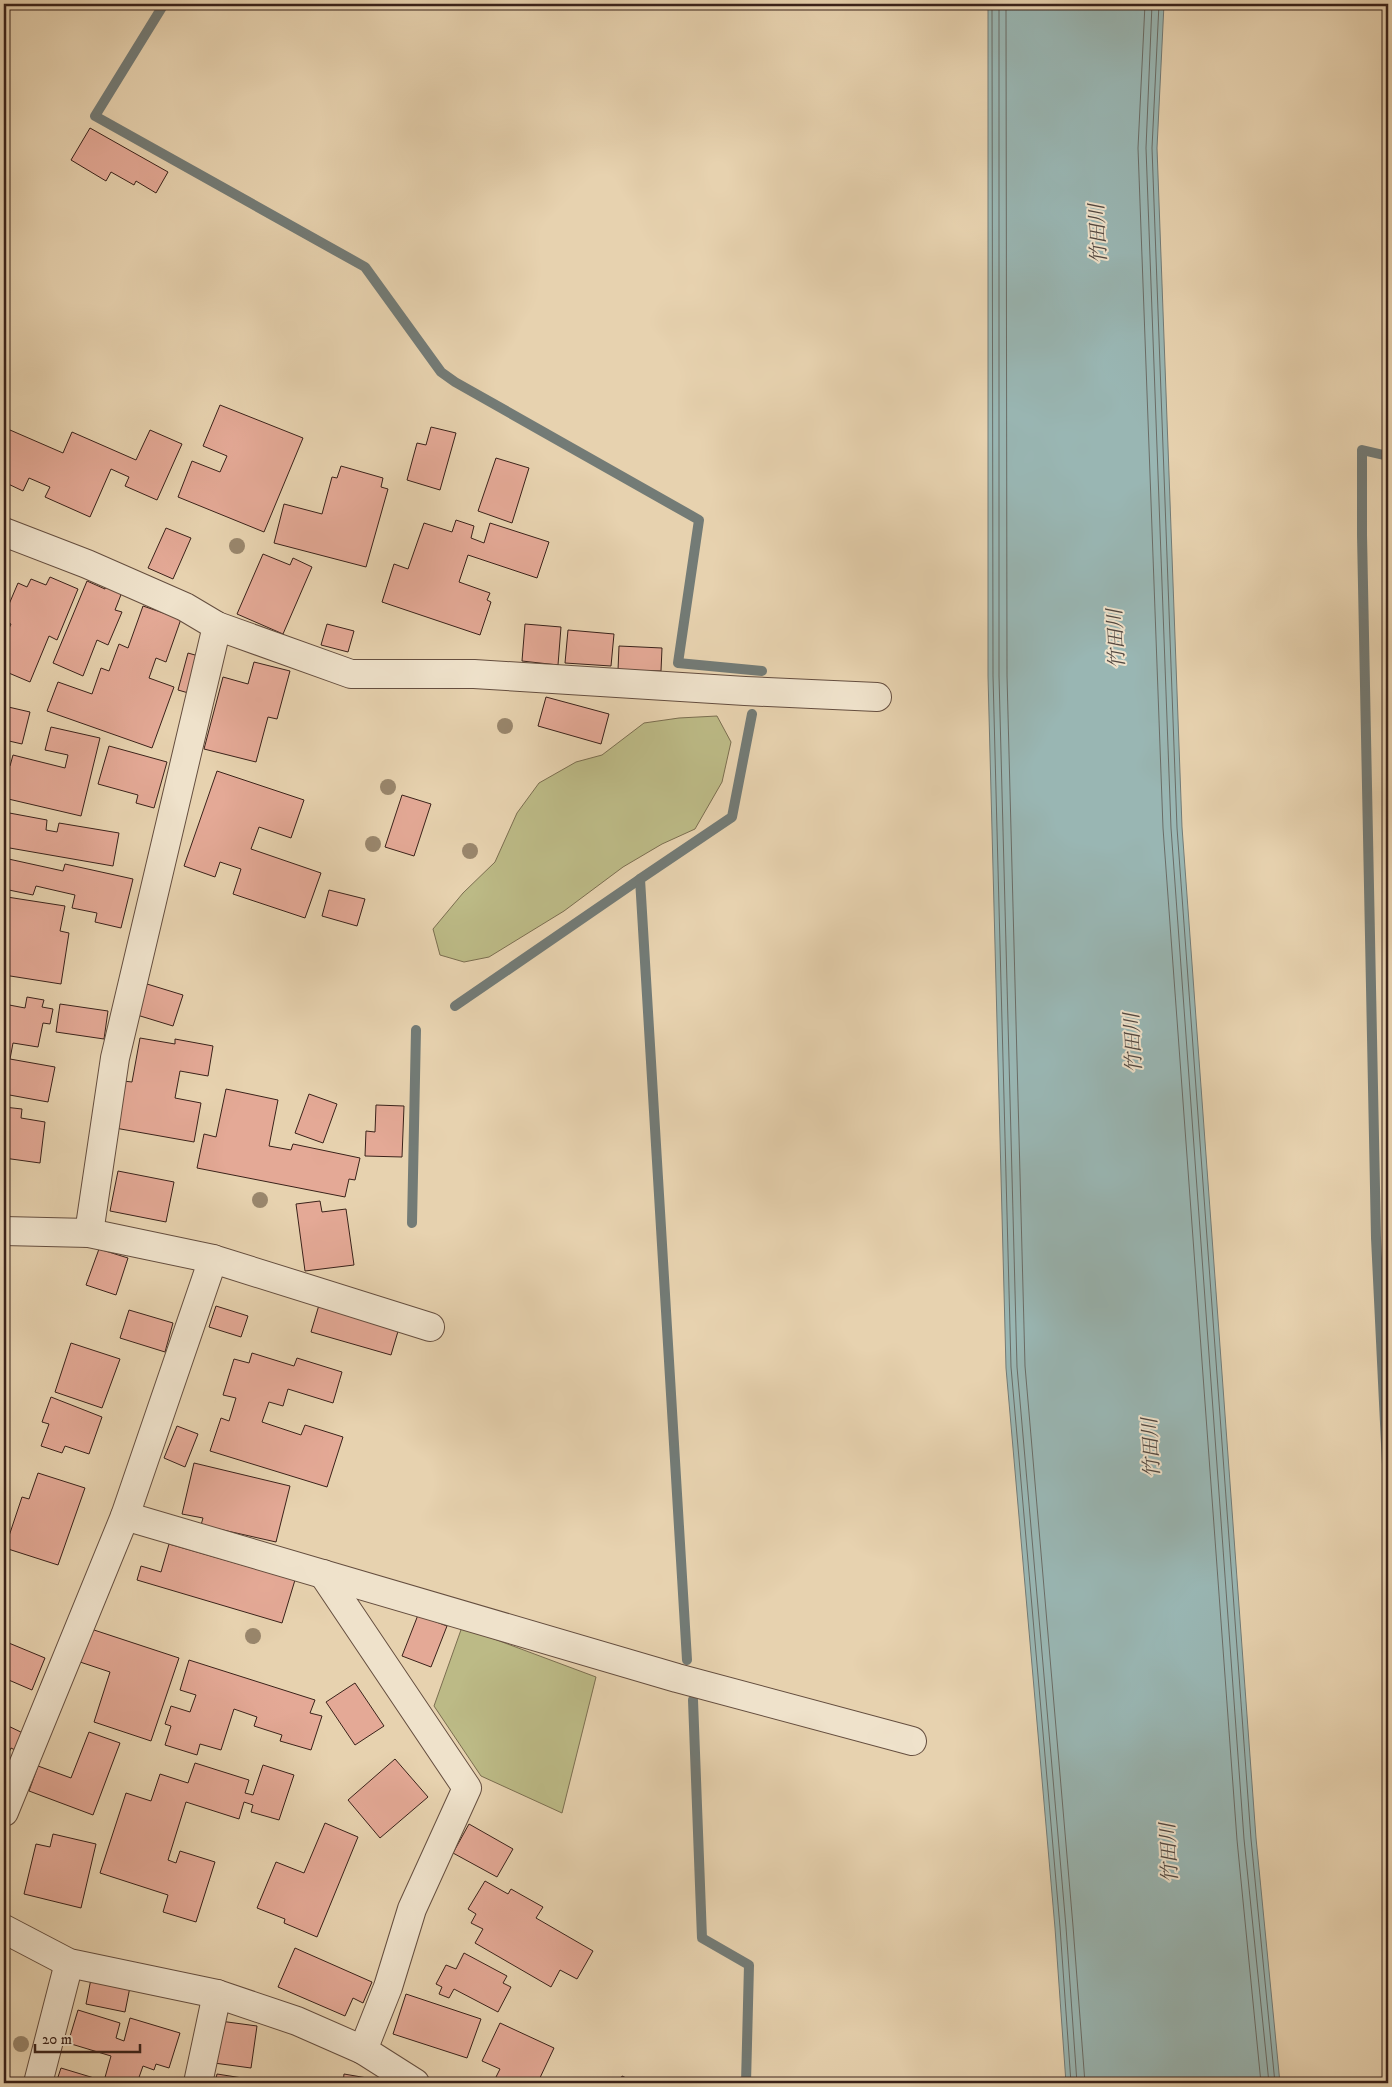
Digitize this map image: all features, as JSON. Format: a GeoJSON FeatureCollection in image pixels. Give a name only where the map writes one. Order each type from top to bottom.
{"type":"FeatureCollection","features":[{"type":"Feature","properties":{"kind":"street"},"geometry":{"type":"LineString","coordinates":[[4,532],[87,564],[184,607],[216,626],[351,674],[474,674],[745,691],[877,697]]}},
{"type":"Feature","properties":{"kind":"street"},"geometry":{"type":"LineString","coordinates":[[89,1233],[115,1058],[216,626]]}},
{"type":"Feature","properties":{"kind":"street"},"geometry":{"type":"LineString","coordinates":[[4,1231],[89,1233],[213,1259],[430,1327]]}},
{"type":"Feature","properties":{"kind":"street"},"geometry":{"type":"LineString","coordinates":[[4,1812],[125,1516],[213,1259]]}},
{"type":"Feature","properties":{"kind":"street"},"geometry":{"type":"LineString","coordinates":[[125,1516],[677,1678],[912,1741]]}},
{"type":"Feature","properties":{"kind":"street"},"geometry":{"type":"LineString","coordinates":[[323,1574],[467,1788],[412,1909],[388,1987],[363,2050]]}},
{"type":"Feature","properties":{"kind":"street"},"geometry":{"type":"LineString","coordinates":[[4,1929],[69,1963],[217,1994],[297,2021],[363,2050],[400,2079]]}},
{"type":"Feature","properties":{"kind":"street"},"geometry":{"type":"LineString","coordinates":[[38,2083],[69,1963]]}},
{"type":"Feature","properties":{"kind":"street"},"geometry":{"type":"LineString","coordinates":[[198,2083],[217,1994]]}},
{"type":"Feature","properties":{"kind":"shaded area"},"geometry":{"type":"Polygon","coordinates":[[[717,716],[731,742],[722,782],[695,829],[662,844],[623,867],[564,911],[489,957],[464,962],[440,955],[433,929],[463,893],[495,862],[517,813],[539,783],[576,762],[602,755],[644,723],[679,718],[717,716]]]}},
{"type":"Feature","properties":{"kind":"shaded area"},"geometry":{"type":"Polygon","coordinates":[[[462,1627],[596,1677],[562,1813],[481,1776],[434,1706],[462,1627]]]}},
{"type":"Feature","properties":{"kind":"water","name":"竹田川"},"geometry":{"type":"Polygon","coordinates":[[[988,4],[1164,4],[1157,148],[1182,827],[1256,1838],[1280,2083],[1066,2083],[1055,1928],[1006,1368],[988,676],[988,4]]]}},
{"type":"Feature","properties":{"kind":"building"},"geometry":{"type":"Polygon","coordinates":[[[90,128],[168,172],[156,193],[136,181],[134,185],[111,172],[106,181],[71,160],[90,128]]]}},
{"type":"Feature","properties":{"kind":"building"},"geometry":{"type":"Polygon","coordinates":[[[220,405],[303,438],[264,532],[178,497],[192,461],[220,472],[227,456],[203,446],[220,405]]]}},
{"type":"Feature","properties":{"kind":"building"},"geometry":{"type":"Polygon","coordinates":[[[431,427],[456,433],[440,490],[407,480],[417,443],[426,445],[431,427]]]}},
{"type":"Feature","properties":{"kind":"building"},"geometry":{"type":"Polygon","coordinates":[[[10,430],[63,453],[72,432],[136,460],[150,430],[182,444],[157,500],[125,486],[129,477],[111,469],[90,517],[45,497],[50,487],[29,478],[23,491],[4,482],[4,443],[10,430]]]}},
{"type":"Feature","properties":{"kind":"building"},"geometry":{"type":"Polygon","coordinates":[[[496,458],[529,468],[512,523],[478,511],[496,458]]]}},
{"type":"Feature","properties":{"kind":"building"},"geometry":{"type":"Polygon","coordinates":[[[341,466],[383,478],[381,487],[388,489],[366,567],[274,543],[284,504],[322,514],[332,477],[337,478],[341,466]]]}},
{"type":"Feature","properties":{"kind":"building"},"geometry":{"type":"Polygon","coordinates":[[[456,520],[474,526],[471,538],[484,543],[490,523],[549,542],[537,578],[468,555],[459,582],[490,593],[487,600],[491,602],[480,635],[382,602],[394,564],[408,569],[424,523],[452,532],[456,520]]]}},
{"type":"Feature","properties":{"kind":"building"},"geometry":{"type":"Polygon","coordinates":[[[166,528],[191,538],[173,579],[148,568],[166,528]]]}},
{"type":"Feature","properties":{"kind":"building"},"geometry":{"type":"Polygon","coordinates":[[[263,554],[290,565],[293,558],[312,567],[283,634],[237,614],[263,554]]]}},
{"type":"Feature","properties":{"kind":"building"},"geometry":{"type":"Polygon","coordinates":[[[50,577],[78,589],[57,640],[49,636],[30,682],[4,671],[4,639],[11,624],[4,621],[4,616],[18,583],[27,587],[31,579],[46,585],[50,577]]]}},
{"type":"Feature","properties":{"kind":"building"},"geometry":{"type":"Polygon","coordinates":[[[87,581],[105,589],[108,581],[124,587],[115,610],[122,612],[108,645],[97,640],[83,676],[53,663],[87,581]]]}},
{"type":"Feature","properties":{"kind":"building"},"geometry":{"type":"Polygon","coordinates":[[[143,606],[181,619],[166,662],[156,658],[149,678],[174,687],[152,748],[47,711],[58,682],[92,694],[101,668],[109,671],[119,644],[128,648],[143,606]]]}},
{"type":"Feature","properties":{"kind":"building"},"geometry":{"type":"Polygon","coordinates":[[[327,624],[354,631],[348,652],[321,645],[327,624]]]}},
{"type":"Feature","properties":{"kind":"building"},"geometry":{"type":"Polygon","coordinates":[[[525,624],[561,627],[558,665],[522,661],[525,624]]]}},
{"type":"Feature","properties":{"kind":"building"},"geometry":{"type":"Polygon","coordinates":[[[568,630],[614,634],[611,666],[565,663],[568,630]]]}},
{"type":"Feature","properties":{"kind":"building"},"geometry":{"type":"Polygon","coordinates":[[[619,646],[662,648],[661,671],[618,670],[619,646]]]}},
{"type":"Feature","properties":{"kind":"building"},"geometry":{"type":"Polygon","coordinates":[[[188,653],[202,657],[192,694],[178,690],[188,653]]]}},
{"type":"Feature","properties":{"kind":"building"},"geometry":{"type":"Polygon","coordinates":[[[254,662],[290,671],[277,719],[268,717],[256,762],[204,749],[223,677],[248,684],[254,662]]]}},
{"type":"Feature","properties":{"kind":"building"},"geometry":{"type":"Polygon","coordinates":[[[546,697],[609,714],[601,744],[538,726],[546,697]]]}},
{"type":"Feature","properties":{"kind":"building"},"geometry":{"type":"Polygon","coordinates":[[[4,706],[30,712],[22,744],[9,741],[6,754],[4,754],[4,706]]]}},
{"type":"Feature","properties":{"kind":"building"},"geometry":{"type":"Polygon","coordinates":[[[51,727],[100,738],[81,816],[4,798],[4,764],[10,766],[13,755],[65,768],[68,755],[45,750],[51,727]]]}},
{"type":"Feature","properties":{"kind":"building"},"geometry":{"type":"Polygon","coordinates":[[[109,746],[167,762],[154,808],[136,803],[138,795],[98,784],[109,746]]]}},
{"type":"Feature","properties":{"kind":"building"},"geometry":{"type":"Polygon","coordinates":[[[217,771],[304,800],[291,838],[259,827],[251,849],[321,873],[305,918],[233,894],[241,869],[220,862],[215,877],[184,866],[217,771]]]}},
{"type":"Feature","properties":{"kind":"building"},"geometry":{"type":"Polygon","coordinates":[[[402,795],[431,804],[414,856],[385,847],[402,795]]]}},
{"type":"Feature","properties":{"kind":"building"},"geometry":{"type":"Polygon","coordinates":[[[4,812],[47,820],[46,830],[57,832],[59,823],[119,833],[113,866],[4,847],[4,812]]]}},
{"type":"Feature","properties":{"kind":"building"},"geometry":{"type":"Polygon","coordinates":[[[4,858],[63,871],[65,864],[133,879],[121,928],[95,922],[97,913],[72,908],[75,895],[36,886],[33,895],[4,889],[4,858]]]}},
{"type":"Feature","properties":{"kind":"building"},"geometry":{"type":"Polygon","coordinates":[[[329,890],[365,899],[357,926],[322,916],[329,890]]]}},
{"type":"Feature","properties":{"kind":"building"},"geometry":{"type":"Polygon","coordinates":[[[7,897],[65,906],[60,931],[69,933],[61,984],[4,975],[4,917],[7,897]]]}},
{"type":"Feature","properties":{"kind":"building"},"geometry":{"type":"Polygon","coordinates":[[[147,984],[183,995],[173,1026],[137,1015],[147,984]]]}},
{"type":"Feature","properties":{"kind":"building"},"geometry":{"type":"Polygon","coordinates":[[[27,997],[44,1000],[42,1007],[53,1009],[50,1024],[43,1023],[38,1047],[13,1043],[10,1059],[55,1067],[48,1102],[4,1094],[4,1004],[25,1008],[27,997]]]}},
{"type":"Feature","properties":{"kind":"building"},"geometry":{"type":"Polygon","coordinates":[[[60,1004],[108,1011],[104,1039],[56,1032],[60,1004]]]}},
{"type":"Feature","properties":{"kind":"building"},"geometry":{"type":"Polygon","coordinates":[[[140,1038],[175,1044],[175,1039],[213,1046],[208,1076],[180,1071],[175,1098],[201,1103],[194,1142],[115,1128],[123,1081],[132,1082],[140,1038]]]}},
{"type":"Feature","properties":{"kind":"building"},"geometry":{"type":"Polygon","coordinates":[[[226,1089],[278,1100],[269,1146],[291,1150],[293,1144],[360,1158],[355,1180],[349,1179],[345,1197],[197,1168],[204,1134],[216,1137],[226,1089]]]}},
{"type":"Feature","properties":{"kind":"building"},"geometry":{"type":"Polygon","coordinates":[[[309,1094],[337,1104],[323,1143],[295,1133],[309,1094]]]}},
{"type":"Feature","properties":{"kind":"building"},"geometry":{"type":"Polygon","coordinates":[[[376,1105],[404,1106],[402,1157],[365,1156],[366,1131],[375,1132],[376,1105]]]}},
{"type":"Feature","properties":{"kind":"building"},"geometry":{"type":"Polygon","coordinates":[[[4,1107],[22,1109],[21,1118],[45,1122],[40,1163],[4,1158],[4,1107]]]}},
{"type":"Feature","properties":{"kind":"building"},"geometry":{"type":"Polygon","coordinates":[[[118,1171],[174,1182],[166,1222],[110,1211],[118,1171]]]}},
{"type":"Feature","properties":{"kind":"building"},"geometry":{"type":"Polygon","coordinates":[[[320,1201],[322,1212],[346,1209],[354,1265],[305,1271],[296,1204],[320,1201]]]}},
{"type":"Feature","properties":{"kind":"building"},"geometry":{"type":"Polygon","coordinates":[[[99,1249],[128,1258],[116,1295],[86,1285],[99,1249]]]}},
{"type":"Feature","properties":{"kind":"building"},"geometry":{"type":"Polygon","coordinates":[[[319,1305],[399,1328],[391,1355],[311,1332],[319,1305]]]}},
{"type":"Feature","properties":{"kind":"building"},"geometry":{"type":"Polygon","coordinates":[[[216,1306],[248,1316],[241,1337],[209,1327],[216,1306]]]}},
{"type":"Feature","properties":{"kind":"building"},"geometry":{"type":"Polygon","coordinates":[[[129,1310],[173,1323],[165,1352],[120,1338],[129,1310]]]}},
{"type":"Feature","properties":{"kind":"building"},"geometry":{"type":"Polygon","coordinates":[[[71,1343],[120,1359],[102,1408],[55,1392],[71,1343]]]}},
{"type":"Feature","properties":{"kind":"building"},"geometry":{"type":"Polygon","coordinates":[[[252,1353],[294,1366],[297,1358],[342,1372],[333,1403],[288,1389],[283,1406],[269,1402],[262,1422],[301,1435],[305,1425],[343,1437],[327,1487],[210,1451],[221,1418],[229,1421],[236,1398],[223,1395],[234,1359],[249,1363],[252,1353]]]}},
{"type":"Feature","properties":{"kind":"building"},"geometry":{"type":"Polygon","coordinates":[[[51,1397],[102,1417],[89,1454],[65,1446],[62,1453],[41,1446],[49,1424],[42,1422],[51,1397]]]}},
{"type":"Feature","properties":{"kind":"building"},"geometry":{"type":"Polygon","coordinates":[[[177,1426],[198,1434],[185,1467],[164,1458],[177,1426]]]}},
{"type":"Feature","properties":{"kind":"building"},"geometry":{"type":"Polygon","coordinates":[[[194,1463],[290,1486],[276,1542],[201,1525],[203,1518],[182,1514],[194,1463]]]}},
{"type":"Feature","properties":{"kind":"building"},"geometry":{"type":"Polygon","coordinates":[[[38,1473],[85,1488],[58,1565],[5,1548],[22,1497],[29,1499],[38,1473]]]}},
{"type":"Feature","properties":{"kind":"building"},"geometry":{"type":"Polygon","coordinates":[[[169,1544],[295,1580],[282,1623],[137,1580],[141,1566],[161,1572],[169,1544]]]}},
{"type":"Feature","properties":{"kind":"building"},"geometry":{"type":"Polygon","coordinates":[[[418,1615],[447,1626],[431,1667],[402,1656],[418,1615]]]}},
{"type":"Feature","properties":{"kind":"building"},"geometry":{"type":"Polygon","coordinates":[[[91,1629],[179,1658],[151,1741],[94,1722],[110,1672],[80,1662],[91,1629]]]}},
{"type":"Feature","properties":{"kind":"building"},"geometry":{"type":"Polygon","coordinates":[[[4,1641],[45,1658],[32,1690],[4,1678],[4,1641]]]}},
{"type":"Feature","properties":{"kind":"building"},"geometry":{"type":"Polygon","coordinates":[[[189,1660],[315,1700],[310,1713],[322,1716],[311,1750],[280,1741],[282,1735],[254,1726],[257,1717],[234,1709],[221,1750],[200,1744],[197,1755],[165,1745],[171,1726],[165,1724],[171,1706],[190,1712],[196,1695],[180,1690],[189,1660]]]}},
{"type":"Feature","properties":{"kind":"building"},"geometry":{"type":"Polygon","coordinates":[[[355,1683],[384,1726],[355,1745],[326,1702],[355,1683]]]}},
{"type":"Feature","properties":{"kind":"building"},"geometry":{"type":"Polygon","coordinates":[[[4,1724],[25,1734],[17,1751],[11,1748],[6,1759],[4,1758],[4,1724]]]}},
{"type":"Feature","properties":{"kind":"building"},"geometry":{"type":"Polygon","coordinates":[[[89,1732],[120,1743],[93,1815],[29,1791],[38,1766],[71,1778],[89,1732]]]}},
{"type":"Feature","properties":{"kind":"building"},"geometry":{"type":"Polygon","coordinates":[[[395,1759],[428,1797],[380,1838],[348,1800],[395,1759]]]}},
{"type":"Feature","properties":{"kind":"building"},"geometry":{"type":"Polygon","coordinates":[[[195,1763],[249,1780],[245,1793],[253,1795],[263,1765],[294,1775],[279,1820],[251,1812],[253,1805],[244,1802],[239,1819],[186,1802],[168,1860],[176,1863],[180,1851],[215,1862],[196,1922],[163,1912],[168,1895],[100,1873],[126,1793],[151,1801],[160,1774],[188,1783],[195,1763]]]}},
{"type":"Feature","properties":{"kind":"building"},"geometry":{"type":"Polygon","coordinates":[[[325,1823],[358,1837],[317,1937],[284,1923],[285,1919],[257,1908],[276,1862],[304,1873],[325,1823]]]}},
{"type":"Feature","properties":{"kind":"building"},"geometry":{"type":"Polygon","coordinates":[[[469,1824],[513,1849],[497,1877],[453,1853],[469,1824]]]}},
{"type":"Feature","properties":{"kind":"building"},"geometry":{"type":"Polygon","coordinates":[[[53,1834],[96,1844],[81,1908],[24,1894],[36,1844],[50,1847],[53,1834]]]}},
{"type":"Feature","properties":{"kind":"building"},"geometry":{"type":"Polygon","coordinates":[[[485,1881],[508,1894],[511,1889],[543,1907],[536,1918],[593,1951],[577,1979],[560,1970],[551,1987],[475,1943],[483,1929],[471,1923],[476,1914],[468,1909],[485,1881]]]}},
{"type":"Feature","properties":{"kind":"building"},"geometry":{"type":"Polygon","coordinates":[[[295,1948],[372,1982],[363,2003],[353,1998],[345,2016],[278,1987],[295,1948]]]}},
{"type":"Feature","properties":{"kind":"building"},"geometry":{"type":"Polygon","coordinates":[[[464,1953],[507,1976],[503,1983],[511,1987],[498,2012],[454,1989],[449,1998],[439,1994],[442,1987],[436,1984],[446,1965],[456,1969],[464,1953]]]}},
{"type":"Feature","properties":{"kind":"building"},"geometry":{"type":"Polygon","coordinates":[[[91,1979],[130,1987],[125,2012],[86,2004],[91,1979]]]}},
{"type":"Feature","properties":{"kind":"building"},"geometry":{"type":"Polygon","coordinates":[[[406,1994],[481,2019],[467,2058],[393,2034],[406,1994]]]}},
{"type":"Feature","properties":{"kind":"building"},"geometry":{"type":"Polygon","coordinates":[[[78,2010],[120,2023],[116,2038],[124,2041],[130,2018],[180,2033],[169,2068],[156,2064],[154,2070],[143,2066],[137,2083],[56,2083],[61,2068],[104,2081],[111,2056],[68,2043],[78,2010]]]}},
{"type":"Feature","properties":{"kind":"building"},"geometry":{"type":"Polygon","coordinates":[[[220,2021],[257,2026],[251,2068],[214,2063],[220,2021]]]}},
{"type":"Feature","properties":{"kind":"building"},"geometry":{"type":"Polygon","coordinates":[[[500,2023],[554,2048],[538,2082],[540,2083],[493,2083],[500,2069],[482,2061],[500,2023]]]}},
{"type":"Feature","properties":{"kind":"building"},"geometry":{"type":"Polygon","coordinates":[[[217,2074],[274,2083],[215,2083],[217,2074]]]}},
{"type":"Feature","properties":{"kind":"building"},"geometry":{"type":"Polygon","coordinates":[[[344,2074],[373,2079],[372,2083],[343,2083],[344,2074]]]}},
{"type":"Feature","properties":{"kind":"building"},"geometry":{"type":"Polygon","coordinates":[[[622,2076],[637,2083],[619,2083],[622,2076]]]}},
{"type":"Feature","properties":{"kind":"waterway"},"geometry":{"type":"LineString","coordinates":[[164,4],[95,116],[365,267],[441,372],[455,382],[699,520],[678,663],[762,671]]}},
{"type":"Feature","properties":{"kind":"waterway"},"geometry":{"type":"LineString","coordinates":[[1388,456],[1362,450],[1362,535],[1376,1238],[1388,1485]]}},
{"type":"Feature","properties":{"kind":"waterway"},"geometry":{"type":"LineString","coordinates":[[687,1660],[640,879],[732,817],[752,714]]}},
{"type":"Feature","properties":{"kind":"waterway"},"geometry":{"type":"LineString","coordinates":[[455,1006],[640,879]]}},
{"type":"Feature","properties":{"kind":"waterway"},"geometry":{"type":"LineString","coordinates":[[412,1223],[416,1030]]}},
{"type":"Feature","properties":{"kind":"waterway"},"geometry":{"type":"LineString","coordinates":[[693,1700],[702,1938],[749,1965],[746,2083]]}}]}
